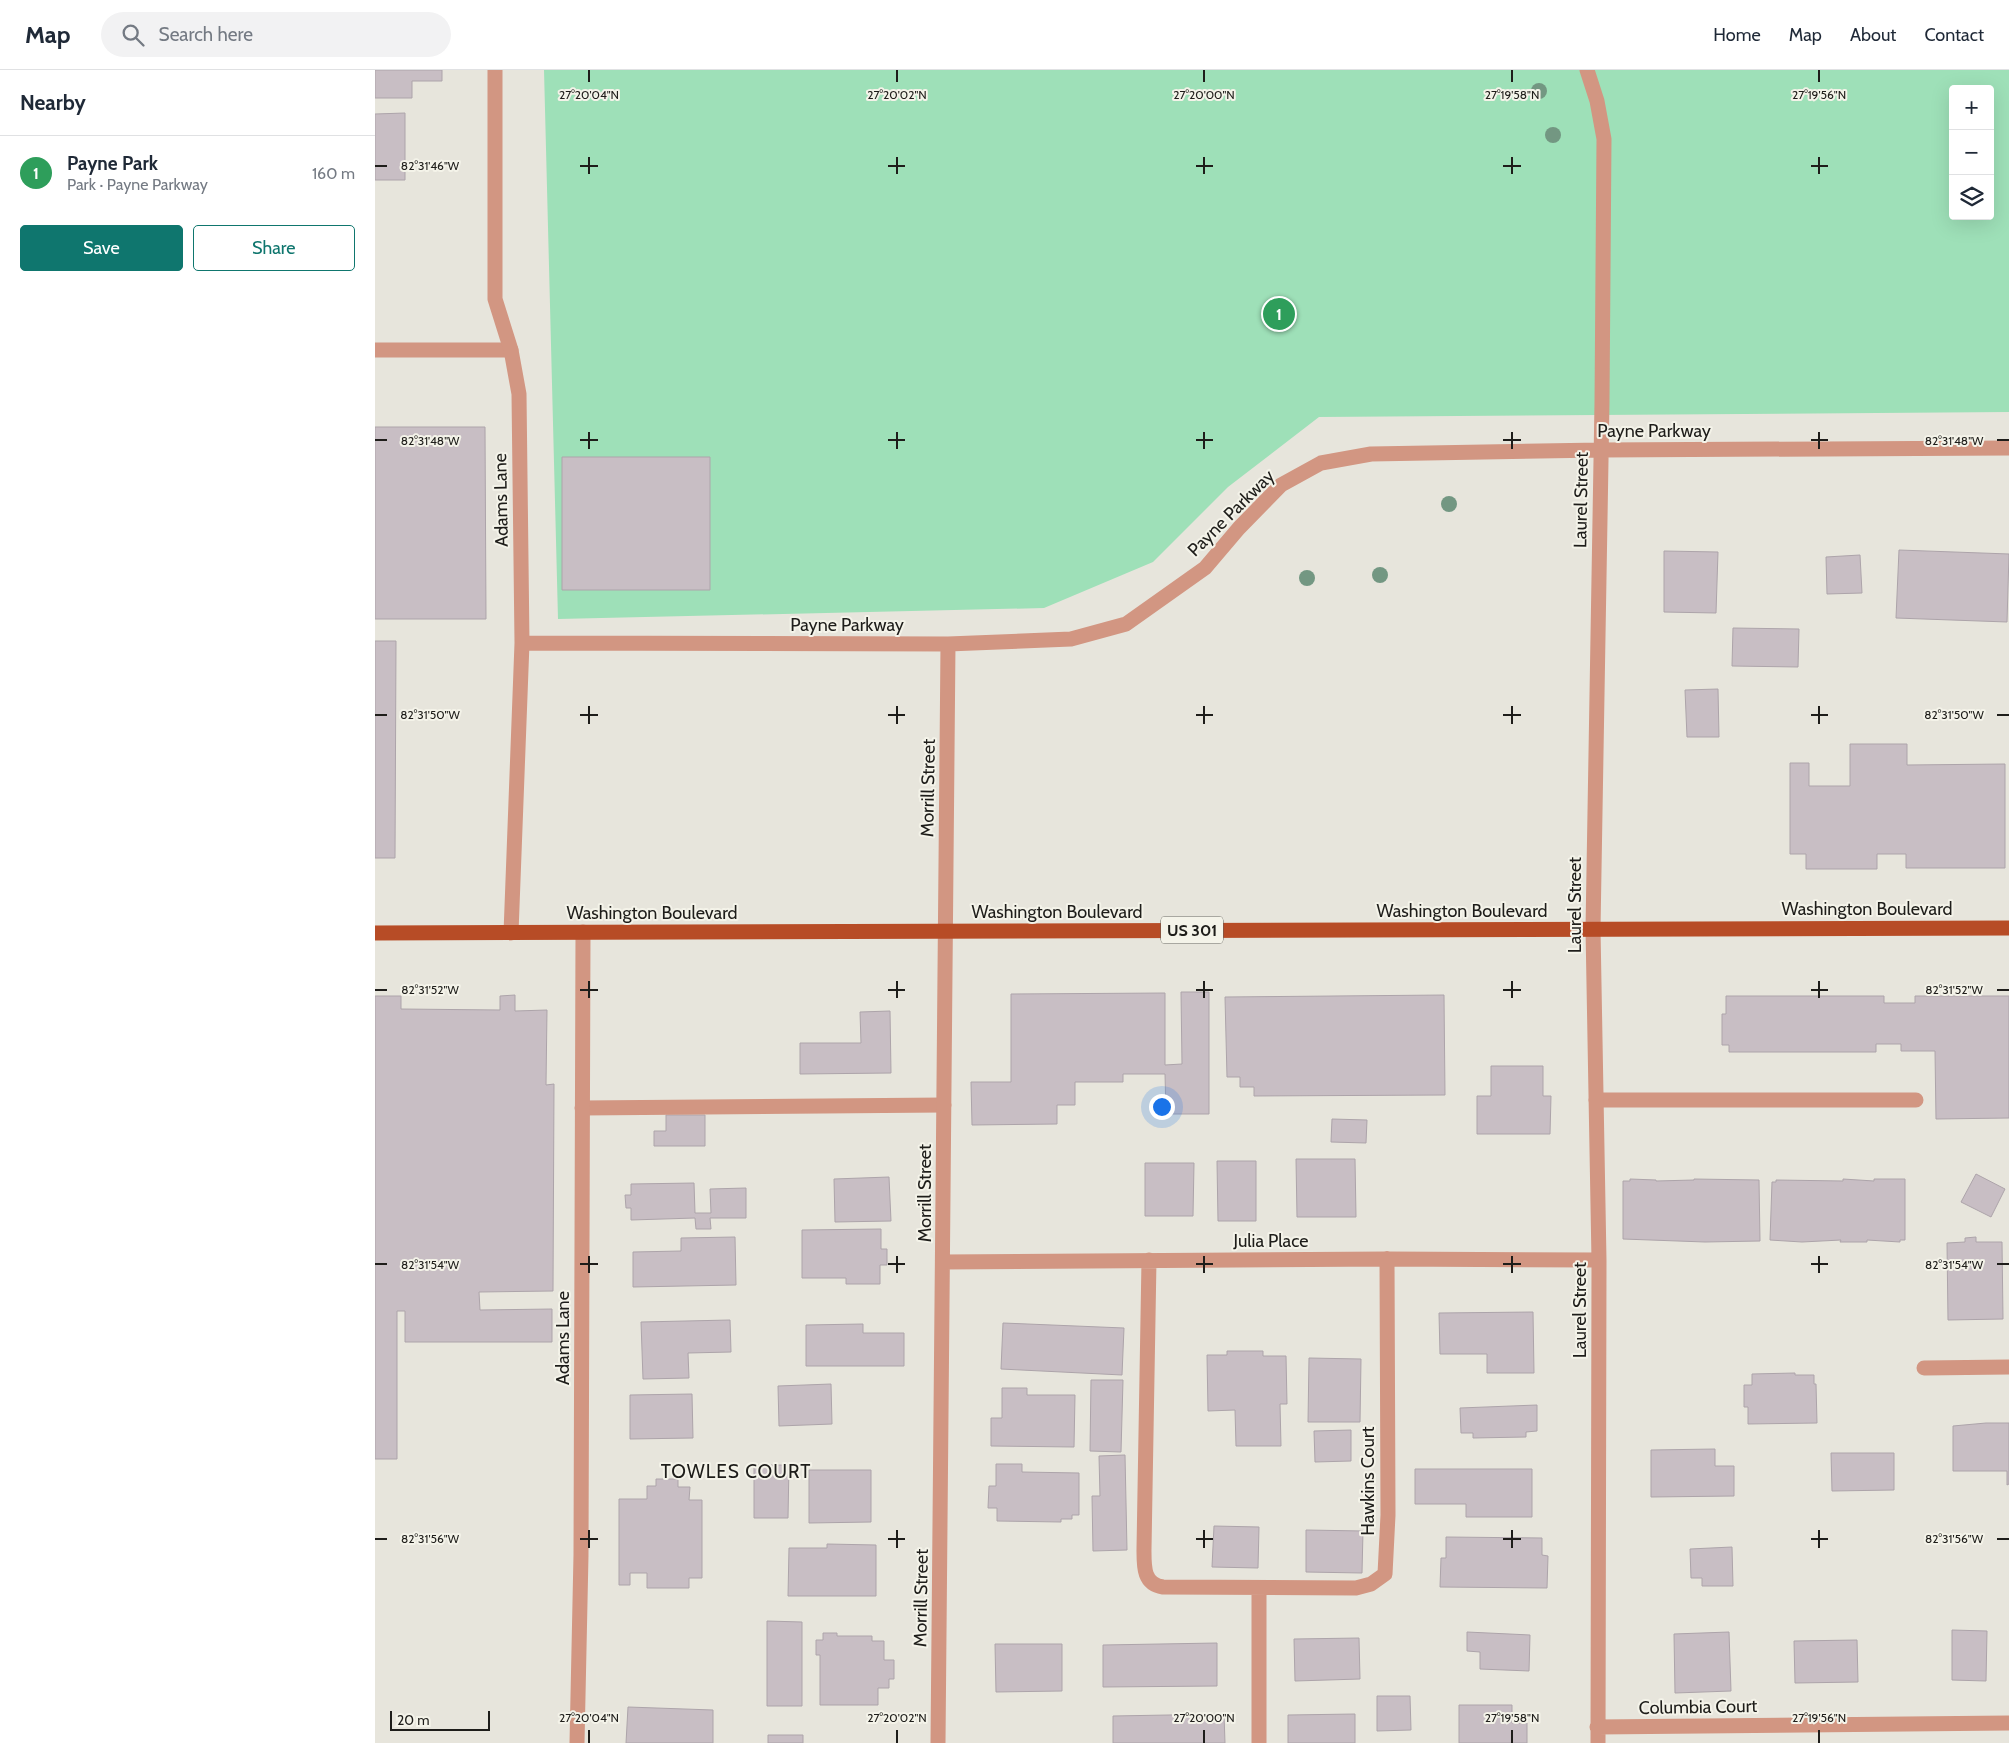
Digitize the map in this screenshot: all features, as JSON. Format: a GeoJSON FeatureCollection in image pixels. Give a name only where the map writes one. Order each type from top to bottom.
{"type":"FeatureCollection","features":[{"type":"Feature","properties":{"kind":"main road","name":"Washington Boulevard"},"geometry":{"type":"LineString","coordinates":[[375,933],[2009,928]]}},
{"type":"Feature","properties":{"kind":"street","name":"Adams Lane"},"geometry":{"type":"LineString","coordinates":[[495,70],[495,300],[511,350],[519,394],[522,643],[511,933]]}},
{"type":"Feature","properties":{"kind":"street","name":"Laurel Street"},"geometry":{"type":"LineString","coordinates":[[1587,70],[1597,101],[1604,139],[1593,929],[1599,1260],[1597,1743]]}},
{"type":"Feature","properties":{"kind":"street"},"geometry":{"type":"LineString","coordinates":[[375,350],[511,350]]}},
{"type":"Feature","properties":{"kind":"street","name":"Payne Parkway"},"geometry":{"type":"LineString","coordinates":[[522,643],[948,644],[1071,639],[1126,624],[1205,568],[1239,528],[1281,485],[1321,463],[1371,454],[1601,450],[2009,448]]}},
{"type":"Feature","properties":{"kind":"street","name":"Morrill Street"},"geometry":{"type":"LineString","coordinates":[[938,1743],[948,644]]}},
{"type":"Feature","properties":{"kind":"street","name":"Adams Lane"},"geometry":{"type":"LineString","coordinates":[[577,1743],[581,1555],[583,932]]}},
{"type":"Feature","properties":{"kind":"street"},"geometry":{"type":"LineString","coordinates":[[1596,1100],[1916,1100]]}},
{"type":"Feature","properties":{"kind":"street"},"geometry":{"type":"LineString","coordinates":[[582,1108],[944,1105]]}},
{"type":"Feature","properties":{"kind":"street","name":"Julia Place"},"geometry":{"type":"LineString","coordinates":[[943,1262],[1387,1259],[1599,1260]]}},
{"type":"Feature","properties":{"kind":"street","name":"Hawkins Court"},"geometry":{"type":"LineString","coordinates":[[1149,1260],[1143,1549],[1146,1574],[1156,1586],[1163,1587],[1355,1588],[1371,1584],[1385,1574],[1388,1515],[1387,1259]]}},
{"type":"Feature","properties":{"kind":"street"},"geometry":{"type":"LineString","coordinates":[[1923,1368],[2009,1367]]}},
{"type":"Feature","properties":{"kind":"street"},"geometry":{"type":"LineString","coordinates":[[1259,1588],[1259,1743]]}},
{"type":"Feature","properties":{"kind":"street","name":"Columbia Court"},"geometry":{"type":"LineString","coordinates":[[1597,1727],[2009,1723]]}},
{"type":"Feature","properties":{"kind":"green space"},"geometry":{"type":"Polygon","coordinates":[[[544,70],[2009,70],[2009,412],[1319,417],[1228,487],[1153,562],[1044,608],[558,619],[544,70]]]}},
{"type":"Feature","properties":{"kind":"building"},"geometry":{"type":"Polygon","coordinates":[[[375,70],[442,70],[442,81],[412,81],[412,98],[375,98],[375,70]]]}},
{"type":"Feature","properties":{"kind":"building"},"geometry":{"type":"Polygon","coordinates":[[[405,113],[405,180],[375,180],[375,114],[405,113]]]}},
{"type":"Feature","properties":{"kind":"building"},"geometry":{"type":"Polygon","coordinates":[[[375,427],[485,427],[486,619],[375,619],[375,427]]]}},
{"type":"Feature","properties":{"kind":"building"},"geometry":{"type":"Polygon","coordinates":[[[562,457],[710,457],[710,590],[562,590],[562,457]]]}},
{"type":"Feature","properties":{"kind":"building"},"geometry":{"type":"Polygon","coordinates":[[[1899,550],[2009,554],[2007,622],[1896,618],[1899,550]]]}},
{"type":"Feature","properties":{"kind":"building"},"geometry":{"type":"Polygon","coordinates":[[[1664,551],[1718,552],[1716,613],[1664,612],[1664,551]]]}},
{"type":"Feature","properties":{"kind":"building"},"geometry":{"type":"Polygon","coordinates":[[[1860,555],[1862,593],[1827,594],[1826,557],[1860,555]]]}},
{"type":"Feature","properties":{"kind":"building"},"geometry":{"type":"Polygon","coordinates":[[[1733,628],[1799,629],[1798,667],[1732,666],[1733,628]]]}},
{"type":"Feature","properties":{"kind":"building"},"geometry":{"type":"Polygon","coordinates":[[[375,641],[396,641],[395,858],[375,858],[375,641]]]}},
{"type":"Feature","properties":{"kind":"building"},"geometry":{"type":"Polygon","coordinates":[[[1718,689],[1719,737],[1687,737],[1685,690],[1718,689]]]}},
{"type":"Feature","properties":{"kind":"building"},"geometry":{"type":"Polygon","coordinates":[[[1850,744],[1907,744],[1907,765],[2005,764],[2005,868],[1906,868],[1906,854],[1877,854],[1877,869],[1806,869],[1806,854],[1790,854],[1790,763],[1809,763],[1809,786],[1850,786],[1850,744]]]}},
{"type":"Feature","properties":{"kind":"building"},"geometry":{"type":"Polygon","coordinates":[[[1181,992],[1209,992],[1209,1114],[1166,1114],[1165,1074],[1123,1074],[1123,1082],[1075,1082],[1075,1105],[1057,1105],[1057,1124],[972,1125],[971,1082],[1011,1082],[1011,994],[1165,993],[1165,1065],[1182,1064],[1181,992]]]}},
{"type":"Feature","properties":{"kind":"building"},"geometry":{"type":"Polygon","coordinates":[[[515,995],[515,1011],[547,1010],[546,1085],[554,1084],[553,1291],[479,1292],[480,1310],[552,1309],[552,1342],[405,1342],[405,1311],[397,1311],[397,1459],[375,1459],[375,996],[401,996],[401,1009],[500,1010],[500,996],[515,995]]]}},
{"type":"Feature","properties":{"kind":"building"},"geometry":{"type":"Polygon","coordinates":[[[1444,995],[1445,1095],[1254,1096],[1254,1087],[1240,1087],[1240,1077],[1227,1077],[1225,997],[1444,995]]]}},
{"type":"Feature","properties":{"kind":"building"},"geometry":{"type":"Polygon","coordinates":[[[1726,996],[1884,996],[1884,1003],[1915,1003],[1915,996],[2009,996],[2009,1118],[1936,1119],[1935,1051],[1901,1051],[1901,1044],[1876,1044],[1876,1052],[1729,1052],[1729,1045],[1722,1045],[1722,1014],[1726,1014],[1726,996]]]}},
{"type":"Feature","properties":{"kind":"building"},"geometry":{"type":"Polygon","coordinates":[[[890,1011],[891,1073],[800,1074],[800,1043],[861,1043],[860,1012],[890,1011]]]}},
{"type":"Feature","properties":{"kind":"building"},"geometry":{"type":"Polygon","coordinates":[[[1491,1066],[1543,1066],[1543,1096],[1551,1096],[1550,1134],[1477,1134],[1477,1096],[1491,1096],[1491,1066]]]}},
{"type":"Feature","properties":{"kind":"building"},"geometry":{"type":"Polygon","coordinates":[[[666,1115],[705,1115],[705,1146],[654,1146],[654,1131],[666,1131],[666,1115]]]}},
{"type":"Feature","properties":{"kind":"building"},"geometry":{"type":"Polygon","coordinates":[[[1332,1119],[1367,1120],[1366,1143],[1331,1142],[1332,1119]]]}},
{"type":"Feature","properties":{"kind":"building"},"geometry":{"type":"Polygon","coordinates":[[[1296,1159],[1355,1159],[1356,1217],[1297,1217],[1296,1159]]]}},
{"type":"Feature","properties":{"kind":"building"},"geometry":{"type":"Polygon","coordinates":[[[1217,1161],[1256,1161],[1256,1221],[1218,1221],[1217,1161]]]}},
{"type":"Feature","properties":{"kind":"building"},"geometry":{"type":"Polygon","coordinates":[[[1145,1163],[1194,1163],[1193,1216],[1145,1216],[1145,1163]]]}},
{"type":"Feature","properties":{"kind":"building"},"geometry":{"type":"Polygon","coordinates":[[[1976,1174],[2005,1189],[1991,1217],[1961,1202],[1976,1174]]]}},
{"type":"Feature","properties":{"kind":"building"},"geometry":{"type":"Polygon","coordinates":[[[889,1177],[891,1221],[835,1222],[834,1179],[889,1177]]]}},
{"type":"Feature","properties":{"kind":"building"},"geometry":{"type":"Polygon","coordinates":[[[1630,1179],[1656,1181],[1694,1179],[1759,1180],[1760,1241],[1705,1242],[1623,1239],[1623,1181],[1630,1181],[1630,1179]]]}},
{"type":"Feature","properties":{"kind":"building"},"geometry":{"type":"Polygon","coordinates":[[[1843,1179],[1874,1181],[1874,1179],[1905,1179],[1905,1240],[1900,1240],[1900,1242],[1867,1240],[1867,1242],[1840,1242],[1841,1240],[1802,1242],[1770,1240],[1772,1182],[1776,1182],[1776,1180],[1843,1181],[1843,1179]]]}},
{"type":"Feature","properties":{"kind":"building"},"geometry":{"type":"Polygon","coordinates":[[[694,1183],[695,1213],[711,1213],[710,1189],[746,1188],[746,1218],[710,1218],[711,1229],[696,1229],[695,1218],[631,1220],[631,1208],[626,1208],[625,1195],[631,1195],[631,1184],[694,1183]]]}},
{"type":"Feature","properties":{"kind":"building"},"geometry":{"type":"Polygon","coordinates":[[[881,1229],[881,1249],[887,1249],[887,1265],[880,1265],[880,1284],[846,1284],[846,1278],[802,1278],[802,1230],[881,1229]]]}},
{"type":"Feature","properties":{"kind":"building"},"geometry":{"type":"Polygon","coordinates":[[[735,1237],[736,1285],[633,1287],[633,1252],[681,1251],[681,1238],[735,1237]]]}},
{"type":"Feature","properties":{"kind":"building"},"geometry":{"type":"Polygon","coordinates":[[[1976,1237],[1976,1242],[2002,1242],[2003,1319],[1948,1320],[1947,1243],[1965,1242],[1965,1238],[1976,1237]]]}},
{"type":"Feature","properties":{"kind":"building"},"geometry":{"type":"Polygon","coordinates":[[[1533,1312],[1534,1373],[1487,1373],[1487,1354],[1440,1354],[1439,1313],[1533,1312]]]}},
{"type":"Feature","properties":{"kind":"building"},"geometry":{"type":"Polygon","coordinates":[[[730,1320],[731,1352],[688,1353],[689,1378],[643,1379],[641,1322],[730,1320]]]}},
{"type":"Feature","properties":{"kind":"building"},"geometry":{"type":"Polygon","coordinates":[[[1003,1323],[1124,1328],[1122,1375],[1001,1369],[1003,1323]]]}},
{"type":"Feature","properties":{"kind":"building"},"geometry":{"type":"Polygon","coordinates":[[[863,1324],[863,1333],[904,1333],[904,1366],[806,1366],[806,1325],[863,1324]]]}},
{"type":"Feature","properties":{"kind":"building"},"geometry":{"type":"Polygon","coordinates":[[[1227,1351],[1263,1351],[1263,1356],[1286,1356],[1287,1404],[1280,1404],[1281,1446],[1236,1446],[1235,1410],[1208,1411],[1207,1355],[1227,1355],[1227,1351]]]}},
{"type":"Feature","properties":{"kind":"building"},"geometry":{"type":"Polygon","coordinates":[[[1309,1358],[1361,1359],[1360,1422],[1308,1422],[1309,1358]]]}},
{"type":"Feature","properties":{"kind":"building"},"geometry":{"type":"Polygon","coordinates":[[[1795,1373],[1795,1375],[1814,1375],[1817,1423],[1748,1424],[1748,1407],[1744,1407],[1744,1385],[1752,1385],[1752,1374],[1795,1373]]]}},
{"type":"Feature","properties":{"kind":"building"},"geometry":{"type":"Polygon","coordinates":[[[1091,1380],[1123,1380],[1121,1452],[1090,1451],[1091,1380]]]}},
{"type":"Feature","properties":{"kind":"building"},"geometry":{"type":"Polygon","coordinates":[[[831,1384],[832,1424],[779,1426],[778,1386],[831,1384]]]}},
{"type":"Feature","properties":{"kind":"building"},"geometry":{"type":"Polygon","coordinates":[[[1002,1388],[1027,1388],[1027,1395],[1075,1395],[1074,1447],[991,1446],[991,1418],[1002,1418],[1002,1388]]]}},
{"type":"Feature","properties":{"kind":"building"},"geometry":{"type":"Polygon","coordinates":[[[692,1394],[693,1438],[630,1439],[630,1395],[692,1394]]]}},
{"type":"Feature","properties":{"kind":"building"},"geometry":{"type":"Polygon","coordinates":[[[1537,1405],[1537,1431],[1526,1432],[1526,1437],[1473,1438],[1473,1433],[1461,1433],[1460,1408],[1537,1405]]]}},
{"type":"Feature","properties":{"kind":"building"},"geometry":{"type":"Polygon","coordinates":[[[2009,1423],[2009,1484],[2007,1485],[2007,1471],[1953,1471],[1953,1426],[2009,1423]]]}},
{"type":"Feature","properties":{"kind":"building"},"geometry":{"type":"Polygon","coordinates":[[[1351,1430],[1351,1461],[1315,1462],[1314,1431],[1351,1430]]]}},
{"type":"Feature","properties":{"kind":"building"},"geometry":{"type":"Polygon","coordinates":[[[1715,1449],[1715,1466],[1734,1466],[1734,1496],[1651,1497],[1651,1450],[1715,1449]]]}},
{"type":"Feature","properties":{"kind":"building"},"geometry":{"type":"Polygon","coordinates":[[[1831,1453],[1894,1453],[1894,1490],[1832,1491],[1831,1453]]]}},
{"type":"Feature","properties":{"kind":"building"},"geometry":{"type":"Polygon","coordinates":[[[1125,1455],[1127,1550],[1093,1551],[1092,1496],[1100,1496],[1099,1456],[1125,1455]]]}},
{"type":"Feature","properties":{"kind":"building"},"geometry":{"type":"Polygon","coordinates":[[[996,1464],[1022,1464],[1022,1472],[1079,1473],[1079,1515],[1072,1515],[1072,1519],[1061,1519],[1061,1522],[997,1521],[997,1508],[988,1508],[989,1486],[996,1486],[996,1464]]]}},
{"type":"Feature","properties":{"kind":"building"},"geometry":{"type":"Polygon","coordinates":[[[754,1465],[789,1465],[788,1518],[754,1518],[754,1465]]]}},
{"type":"Feature","properties":{"kind":"building"},"geometry":{"type":"Polygon","coordinates":[[[1415,1469],[1532,1469],[1532,1517],[1466,1517],[1466,1504],[1415,1504],[1415,1469]]]}},
{"type":"Feature","properties":{"kind":"building"},"geometry":{"type":"Polygon","coordinates":[[[809,1470],[871,1470],[871,1522],[809,1523],[809,1470]]]}},
{"type":"Feature","properties":{"kind":"building"},"geometry":{"type":"Polygon","coordinates":[[[656,1479],[678,1479],[678,1487],[690,1487],[689,1500],[702,1500],[702,1578],[689,1578],[689,1588],[647,1588],[647,1573],[630,1573],[630,1585],[619,1585],[619,1499],[647,1499],[647,1486],[656,1486],[656,1479]]]}},
{"type":"Feature","properties":{"kind":"building"},"geometry":{"type":"Polygon","coordinates":[[[1214,1526],[1259,1527],[1258,1568],[1212,1567],[1214,1526]]]}},
{"type":"Feature","properties":{"kind":"building"},"geometry":{"type":"Polygon","coordinates":[[[1306,1530],[1363,1531],[1362,1573],[1306,1572],[1306,1530]]]}},
{"type":"Feature","properties":{"kind":"building"},"geometry":{"type":"Polygon","coordinates":[[[1446,1537],[1542,1538],[1542,1555],[1548,1556],[1547,1588],[1440,1587],[1441,1558],[1446,1558],[1446,1537]]]}},
{"type":"Feature","properties":{"kind":"building"},"geometry":{"type":"Polygon","coordinates":[[[827,1544],[876,1545],[876,1596],[788,1596],[789,1548],[827,1548],[827,1544]]]}},
{"type":"Feature","properties":{"kind":"building"},"geometry":{"type":"Polygon","coordinates":[[[1732,1547],[1733,1586],[1702,1586],[1702,1578],[1691,1578],[1690,1549],[1732,1547]]]}},
{"type":"Feature","properties":{"kind":"building"},"geometry":{"type":"Polygon","coordinates":[[[767,1621],[802,1622],[802,1706],[767,1706],[767,1621]]]}},
{"type":"Feature","properties":{"kind":"building"},"geometry":{"type":"Polygon","coordinates":[[[1952,1630],[1987,1631],[1986,1681],[1952,1680],[1952,1630]]]}},
{"type":"Feature","properties":{"kind":"building"},"geometry":{"type":"Polygon","coordinates":[[[1467,1632],[1530,1635],[1529,1671],[1480,1669],[1480,1652],[1467,1651],[1467,1632]]]}},
{"type":"Feature","properties":{"kind":"building"},"geometry":{"type":"Polygon","coordinates":[[[1729,1632],[1731,1691],[1675,1693],[1674,1634],[1729,1632]]]}},
{"type":"Feature","properties":{"kind":"building"},"geometry":{"type":"Polygon","coordinates":[[[823,1633],[837,1633],[837,1636],[872,1636],[872,1641],[884,1641],[884,1660],[894,1660],[894,1679],[889,1679],[889,1688],[878,1688],[878,1705],[820,1705],[820,1655],[816,1655],[816,1640],[823,1640],[823,1633]]]}},
{"type":"Feature","properties":{"kind":"building"},"geometry":{"type":"Polygon","coordinates":[[[1359,1638],[1360,1679],[1295,1681],[1294,1639],[1359,1638]]]}},
{"type":"Feature","properties":{"kind":"building"},"geometry":{"type":"Polygon","coordinates":[[[1857,1640],[1858,1682],[1795,1683],[1794,1641],[1857,1640]]]}},
{"type":"Feature","properties":{"kind":"building"},"geometry":{"type":"Polygon","coordinates":[[[1217,1643],[1217,1686],[1103,1687],[1103,1645],[1217,1643]]]}},
{"type":"Feature","properties":{"kind":"building"},"geometry":{"type":"Polygon","coordinates":[[[995,1644],[1062,1644],[1062,1691],[996,1692],[995,1644]]]}},
{"type":"Feature","properties":{"kind":"building"},"geometry":{"type":"Polygon","coordinates":[[[1377,1696],[1410,1696],[1411,1730],[1377,1731],[1377,1696]]]}},
{"type":"Feature","properties":{"kind":"building"},"geometry":{"type":"Polygon","coordinates":[[[1459,1705],[1512,1705],[1512,1723],[1527,1723],[1527,1743],[1459,1743],[1459,1705]]]}},
{"type":"Feature","properties":{"kind":"building"},"geometry":{"type":"Polygon","coordinates":[[[628,1707],[713,1710],[713,1743],[626,1743],[628,1707]]]}},
{"type":"Feature","properties":{"kind":"building"},"geometry":{"type":"Polygon","coordinates":[[[1224,1714],[1225,1743],[1113,1743],[1113,1716],[1224,1714]]]}},
{"type":"Feature","properties":{"kind":"building"},"geometry":{"type":"Polygon","coordinates":[[[1355,1714],[1355,1743],[1288,1743],[1288,1715],[1355,1714]]]}},
{"type":"Feature","properties":{"kind":"building"},"geometry":{"type":"Polygon","coordinates":[[[768,1735],[803,1735],[803,1743],[768,1743],[768,1735]]]}},
{"type":"Feature","properties":{"kind":"place","name":"Payne Park"},"geometry":{"type":"Point","coordinates":[1279,314]}},
{"type":"Feature","properties":{"kind":"district","name":"TOWLES COURT"},"geometry":{"type":"Point","coordinates":[736,1471]}}]}
